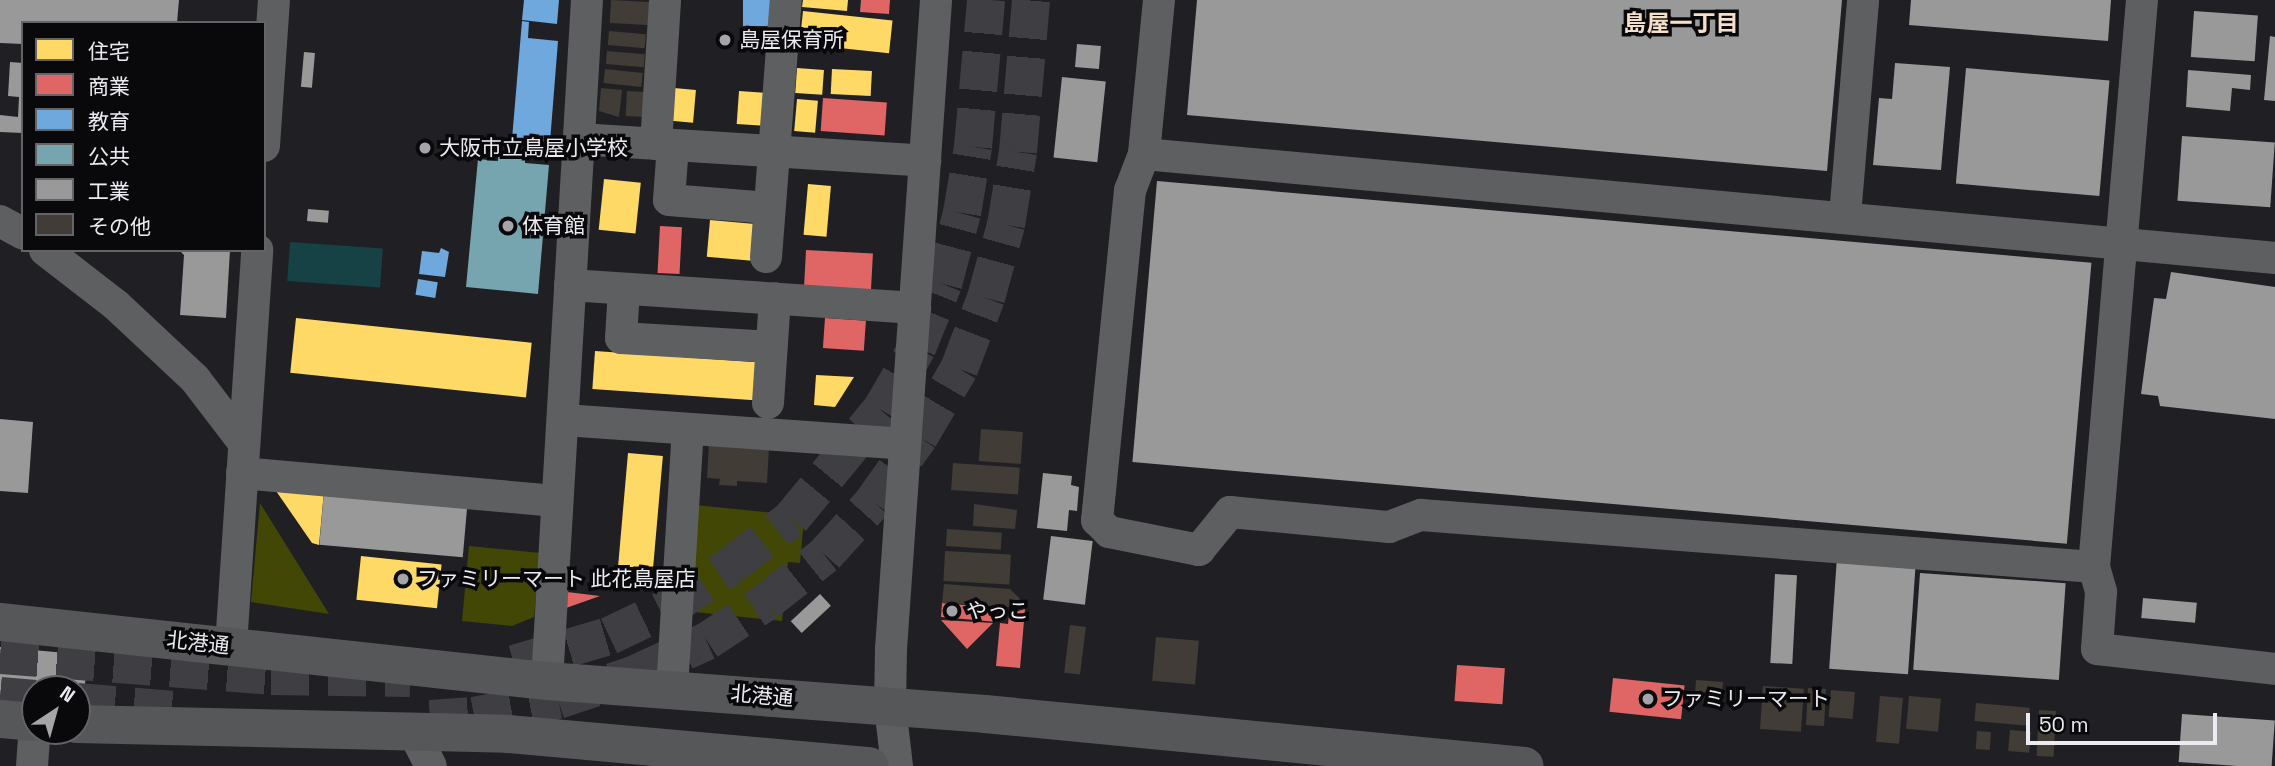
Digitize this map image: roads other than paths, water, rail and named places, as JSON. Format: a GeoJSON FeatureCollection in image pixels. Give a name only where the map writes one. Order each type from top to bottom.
{"type":"FeatureCollection","features":[{"type":"Feature","properties":{"kind":"main road","name":"北港通"},"geometry":{"type":"LineString","coordinates":[[0,622],[547,681],[890,706],[1502,765]]}},
{"type":"Feature","properties":{"kind":"main road"},"geometry":{"type":"LineString","coordinates":[[0,719],[21,721]]}},
{"type":"Feature","properties":{"kind":"main road"},"geometry":{"type":"LineString","coordinates":[[91,724],[508,734],[870,766]]}},
{"type":"Feature","properties":{"kind":"street"},"geometry":{"type":"LineString","coordinates":[[266,117],[274,0]]}},
{"type":"Feature","properties":{"kind":"street"},"geometry":{"type":"LineString","coordinates":[[547,681],[587,0]]}},
{"type":"Feature","properties":{"kind":"street"},"geometry":{"type":"LineString","coordinates":[[665,0],[665,145],[670,200],[769,208]]}},
{"type":"Feature","properties":{"kind":"street"},"geometry":{"type":"LineString","coordinates":[[766,257],[786,0]]}},
{"type":"Feature","properties":{"kind":"street"},"geometry":{"type":"LineString","coordinates":[[897,766],[890,706],[936,0]]}},
{"type":"Feature","properties":{"kind":"street"},"geometry":{"type":"LineString","coordinates":[[1158,0],[1144,155],[1130,190],[1097,520],[1109,532],[1199,550],[1230,512],[1389,527],[1421,515],[2094,567]]}},
{"type":"Feature","properties":{"kind":"street"},"geometry":{"type":"LineString","coordinates":[[1845,216],[1863,0]]}},
{"type":"Feature","properties":{"kind":"street"},"geometry":{"type":"LineString","coordinates":[[2142,0],[2094,567],[2101,592],[2096,649],[2275,669]]}},
{"type":"Feature","properties":{"kind":"street"},"geometry":{"type":"LineString","coordinates":[[579,139],[925,161]]}},
{"type":"Feature","properties":{"kind":"street"},"geometry":{"type":"LineString","coordinates":[[1144,155],[1845,216],[2275,258]]}},
{"type":"Feature","properties":{"kind":"street"},"geometry":{"type":"LineString","coordinates":[[0,221],[21,232]]}},
{"type":"Feature","properties":{"kind":"street"},"geometry":{"type":"LineString","coordinates":[[48,252],[116,305],[195,379],[243,458]]}},
{"type":"Feature","properties":{"kind":"street"},"geometry":{"type":"LineString","coordinates":[[231,646],[257,252]]}},
{"type":"Feature","properties":{"kind":"street"},"geometry":{"type":"LineString","coordinates":[[570,285],[915,307]]}},
{"type":"Feature","properties":{"kind":"street"},"geometry":{"type":"LineString","coordinates":[[624,289],[621,338],[771,347]]}},
{"type":"Feature","properties":{"kind":"street"},"geometry":{"type":"LineString","coordinates":[[768,403],[775,298]]}},
{"type":"Feature","properties":{"kind":"street"},"geometry":{"type":"LineString","coordinates":[[564,420],[905,444]]}},
{"type":"Feature","properties":{"kind":"street"},"geometry":{"type":"LineString","coordinates":[[672,689],[688,429]]}},
{"type":"Feature","properties":{"kind":"street"},"geometry":{"type":"LineString","coordinates":[[243,458],[556,501]]}},
{"type":"Feature","properties":{"kind":"street"},"geometry":{"type":"LineString","coordinates":[[413,731],[431,766]]}},
{"type":"Feature","properties":{"kind":"street"},"geometry":{"type":"LineString","coordinates":[[32,766],[33,745]]}},
{"type":"Feature","properties":{"kind":"water"},"geometry":{"type":"Polygon","coordinates":[[[290,242],[383,248],[380,287],[287,281],[290,242]]]}},
{"type":"Feature","properties":{"kind":"tunnel"},"geometry":{"type":"LineString","coordinates":[[514,664],[609,636],[672,606],[732,565],[791,519],[881,410],[917,348],[943,284],[962,213],[973,147],[986,0]]}},
{"type":"Feature","properties":{"kind":"tunnel"},"geometry":{"type":"LineString","coordinates":[[430,719],[474,716],[558,700],[633,675],[707,641],[766,602],[825,555],[873,502],[919,437],[959,369],[986,298],[1006,225],[1018,152],[1031,0]]}},
{"type":"Feature","properties":{"kind":"tunnel"},"geometry":{"type":"LineString","coordinates":[[0,655],[271,676],[410,678]]}},
{"type":"Feature","properties":{"kind":"tunnel"},"geometry":{"type":"LineString","coordinates":[[0,696],[21,698]]}},
{"type":"Feature","properties":{"kind":"tunnel"},"geometry":{"type":"LineString","coordinates":[[91,703],[174,710]]}},
{"type":"Feature","properties":{"kind":"place","name":"島屋保育所"},"geometry":{"type":"Point","coordinates":[725,40]}},
{"type":"Feature","properties":{"kind":"place","name":"大阪市立島屋小学校"},"geometry":{"type":"Point","coordinates":[425,148]}},
{"type":"Feature","properties":{"kind":"place","name":"体育館"},"geometry":{"type":"Point","coordinates":[508,226]}},
{"type":"Feature","properties":{"kind":"place","name":"ファミリーマート 此花島屋店"},"geometry":{"type":"Point","coordinates":[403,579]}},
{"type":"Feature","properties":{"kind":"place","name":"やっこ"},"geometry":{"type":"Point","coordinates":[952,611]}},
{"type":"Feature","properties":{"kind":"place","name":"ファミリーマート"},"geometry":{"type":"Point","coordinates":[1648,699]}},
{"type":"Feature","properties":{"kind":"district","name":"島屋一丁目"},"geometry":{"type":"Point","coordinates":[1681,23]}}]}
